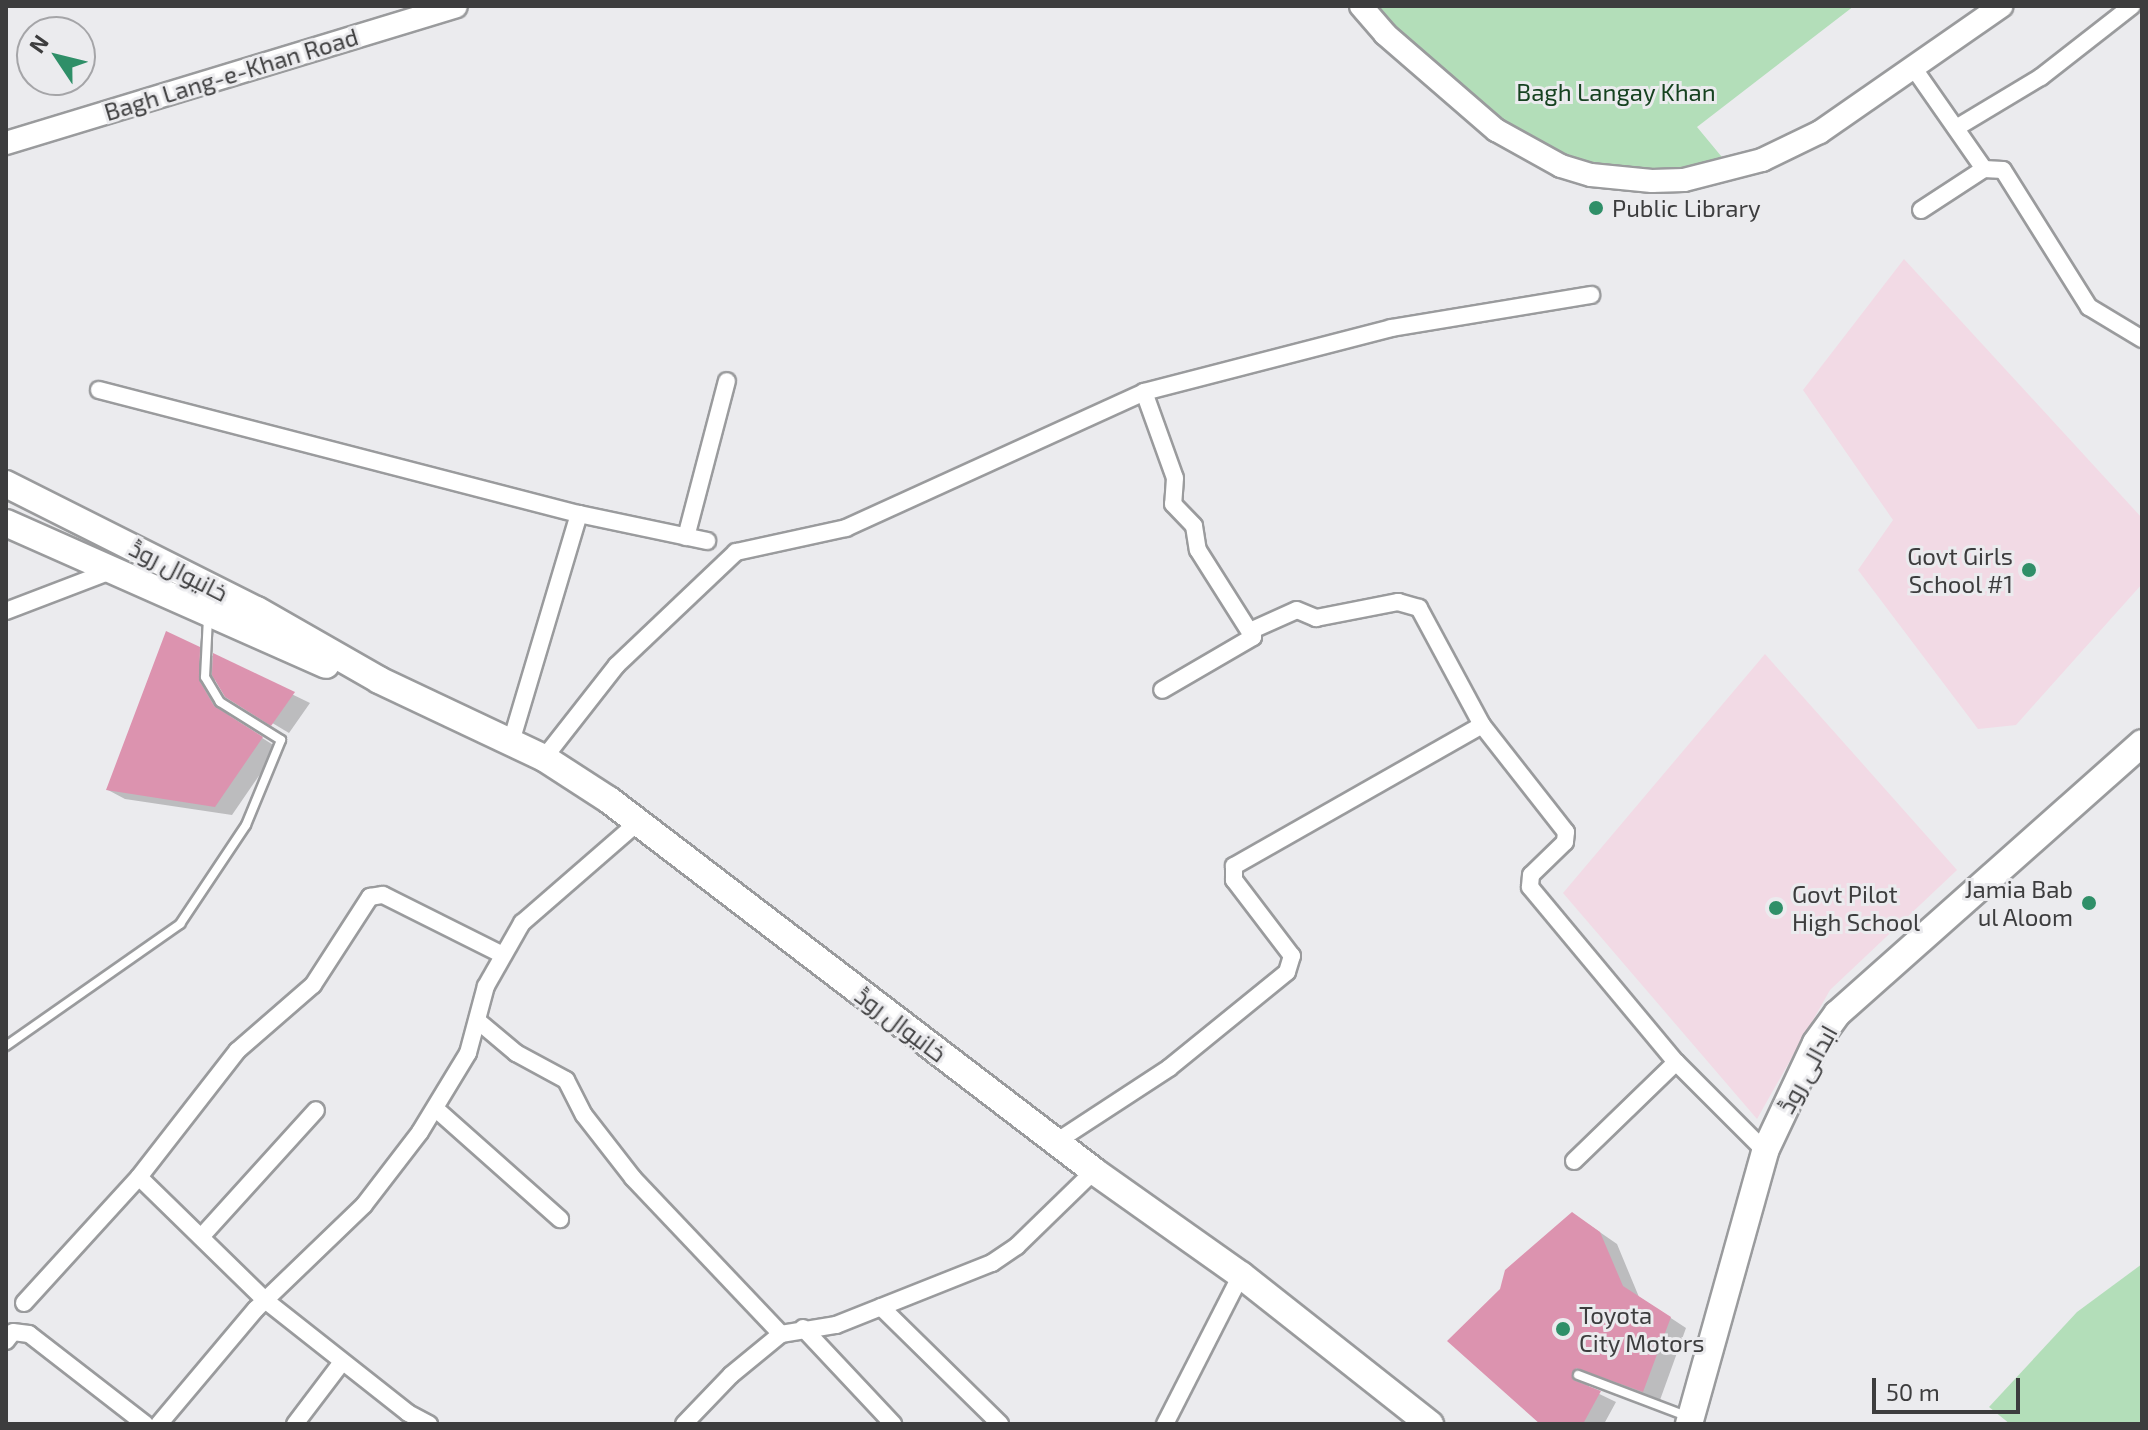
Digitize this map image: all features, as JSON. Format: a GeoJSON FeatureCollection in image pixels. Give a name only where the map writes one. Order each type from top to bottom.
{"type":"FeatureCollection","features":[{"type":"Feature","properties":{"kind":"main road"},"geometry":{"type":"LineString","coordinates":[[6,467],[259,598],[348,662]]}},
{"type":"Feature","properties":{"kind":"main road","name":"خانیوال روڈ"},"geometry":{"type":"LineString","coordinates":[[6,484],[151,563],[252,623],[348,662],[379,680],[544,758],[638,822],[1094,1171],[1241,1275],[1430,1424]]}},
{"type":"Feature","properties":{"kind":"main road","name":"خانیوال روڈ"},"geometry":{"type":"LineString","coordinates":[[6,499],[151,563]]}},
{"type":"Feature","properties":{"kind":"main road"},"geometry":{"type":"LineString","coordinates":[[6,523],[311,660],[379,680]]}},
{"type":"Feature","properties":{"kind":"main road","name":"ابدالی روڈ"},"geometry":{"type":"LineString","coordinates":[[1690,1420],[1765,1151],[1816,1043],[1837,1014],[2142,743]]}},
{"type":"Feature","properties":{"kind":"street","name":"Bagh Lang-e-Khan Road"},"geometry":{"type":"LineString","coordinates":[[6,143],[456,6]]}},
{"type":"Feature","properties":{"kind":"street"},"geometry":{"type":"LineString","coordinates":[[1361,6],[1385,34],[1496,130],[1561,166],[1621,180],[1684,180],[1762,160],[1820,132],[1915,70],[2001,6]]}},
{"type":"Feature","properties":{"kind":"street"},"geometry":{"type":"LineString","coordinates":[[1956,128],[2041,77],[2132,6]]}},
{"type":"Feature","properties":{"kind":"street"},"geometry":{"type":"LineString","coordinates":[[1915,70],[1984,169]]}},
{"type":"Feature","properties":{"kind":"street"},"geometry":{"type":"LineString","coordinates":[[1921,210],[1984,169],[2003,170],[2089,307],[2142,339]]}},
{"type":"Feature","properties":{"kind":"street"},"geometry":{"type":"LineString","coordinates":[[544,758],[617,665],[736,552],[846,528],[1144,392],[1391,328],[1591,295]]}},
{"type":"Feature","properties":{"kind":"street"},"geometry":{"type":"LineString","coordinates":[[686,537],[727,381]]}},
{"type":"Feature","properties":{"kind":"street"},"geometry":{"type":"LineString","coordinates":[[99,390],[579,514],[707,541]]}},
{"type":"Feature","properties":{"kind":"street"},"geometry":{"type":"LineString","coordinates":[[1144,392],[1175,478],[1173,504],[1194,526],[1198,550],[1250,631],[1252,642],[1162,690]]}},
{"type":"Feature","properties":{"kind":"street"},"geometry":{"type":"LineString","coordinates":[[511,742],[579,514]]}},
{"type":"Feature","properties":{"kind":"street"},"geometry":{"type":"LineString","coordinates":[[6,611],[111,571]]}},
{"type":"Feature","properties":{"kind":"street"},"geometry":{"type":"LineString","coordinates":[[1250,631],[1297,610],[1316,618],[1410,603],[1426,618],[1482,725],[1566,832],[1565,842],[1531,875],[1530,887],[1676,1062],[1765,1151]]}},
{"type":"Feature","properties":{"kind":"street"},"geometry":{"type":"LineString","coordinates":[[1056,1142],[1169,1068],[1287,972],[1292,956],[1234,880],[1234,866],[1482,725]]}},
{"type":"Feature","properties":{"kind":"street"},"geometry":{"type":"LineString","coordinates":[[159,1424],[265,1300],[364,1205],[436,1109],[468,1053],[501,954],[522,923],[638,822]]}},
{"type":"Feature","properties":{"kind":"street"},"geometry":{"type":"LineString","coordinates":[[24,1303],[139,1177],[237,1051],[313,985],[370,897],[383,895],[501,954]]}},
{"type":"Feature","properties":{"kind":"street"},"geometry":{"type":"LineString","coordinates":[[478,1021],[516,1053],[566,1080],[584,1115],[633,1178],[781,1334]]}},
{"type":"Feature","properties":{"kind":"street"},"geometry":{"type":"LineString","coordinates":[[1574,1161],[1676,1062]]}},
{"type":"Feature","properties":{"kind":"street"},"geometry":{"type":"LineString","coordinates":[[436,1109],[560,1219]]}},
{"type":"Feature","properties":{"kind":"street"},"geometry":{"type":"LineString","coordinates":[[201,1237],[316,1110]]}},
{"type":"Feature","properties":{"kind":"street"},"geometry":{"type":"LineString","coordinates":[[684,1424],[731,1375],[781,1334],[836,1325],[1006,1255],[1094,1171]]}},
{"type":"Feature","properties":{"kind":"street"},"geometry":{"type":"LineString","coordinates":[[139,1177],[265,1300],[342,1362],[404,1419],[429,1424]]}},
{"type":"Feature","properties":{"kind":"street"},"geometry":{"type":"LineString","coordinates":[[1165,1424],[1178,1389],[1241,1275]]}},
{"type":"Feature","properties":{"kind":"street"},"geometry":{"type":"LineString","coordinates":[[881,1307],[1000,1424]]}},
{"type":"Feature","properties":{"kind":"street"},"geometry":{"type":"LineString","coordinates":[[803,1328],[893,1424]]}},
{"type":"Feature","properties":{"kind":"street"},"geometry":{"type":"LineString","coordinates":[[6,1341],[13,1332],[29,1334],[145,1424]]}},
{"type":"Feature","properties":{"kind":"street"},"geometry":{"type":"LineString","coordinates":[[295,1424],[342,1362]]}},
{"type":"Feature","properties":{"kind":"lane"},"geometry":{"type":"LineString","coordinates":[[6,1046],[180,924],[246,825],[281,740],[220,702],[205,677],[208,612]]}},
{"type":"Feature","properties":{"kind":"lane"},"geometry":{"type":"LineString","coordinates":[[1578,1375],[1690,1420]]}},
{"type":"Feature","properties":{"kind":"shaded area"},"geometry":{"type":"Polygon","coordinates":[[[1904,259],[2142,518],[2142,584],[2016,725],[1978,729],[1858,570],[1893,520],[1803,390],[1904,259]]]}},
{"type":"Feature","properties":{"kind":"shaded area"},"geometry":{"type":"Polygon","coordinates":[[[1765,654],[1957,870],[1830,990],[1757,1119],[1563,893],[1765,654]]]}},
{"type":"Feature","properties":{"kind":"green space","name":"Bagh Langay Khan"},"geometry":{"type":"Polygon","coordinates":[[[1376,6],[1854,6],[1697,127],[1731,168],[1591,175],[1496,130],[1365,12],[1376,6]]]}},
{"type":"Feature","properties":{"kind":"green space"},"geometry":{"type":"Polygon","coordinates":[[[2142,1264],[2142,1424],[2010,1424],[1989,1407],[2077,1312],[2142,1264]]]}},
{"type":"Feature","properties":{"kind":"building"},"geometry":{"type":"Polygon","coordinates":[[[166,631],[200,647],[199,680],[214,706],[263,737],[215,807],[106,790],[166,631]]]}},
{"type":"Feature","properties":{"kind":"building"},"geometry":{"type":"Polygon","coordinates":[[[213,653],[295,692],[271,726],[225,697],[212,675],[213,653]]]}},
{"type":"Feature","properties":{"kind":"building","name":"Toyota City Motors"},"geometry":{"type":"Polygon","coordinates":[[[1572,1212],[1600,1232],[1623,1286],[1671,1317],[1643,1392],[1576,1368],[1573,1380],[1601,1391],[1583,1424],[1540,1424],[1447,1341],[1500,1289],[1505,1270],[1572,1212]]]}},
{"type":"Feature","properties":{"kind":"place","name":"Public Library"},"geometry":{"type":"Point","coordinates":[1596,208]}},
{"type":"Feature","properties":{"kind":"place","name":"Govt Girls School #1"},"geometry":{"type":"Point","coordinates":[2029,570]}},
{"type":"Feature","properties":{"kind":"place","name":"Jamia Bab ul Aloom"},"geometry":{"type":"Point","coordinates":[2089,903]}},
{"type":"Feature","properties":{"kind":"place","name":"Govt Pilot High School"},"geometry":{"type":"Point","coordinates":[1776,908]}},
{"type":"Feature","properties":{"kind":"place","name":"Toyota City Motors"},"geometry":{"type":"Point","coordinates":[1563,1329]}}]}
